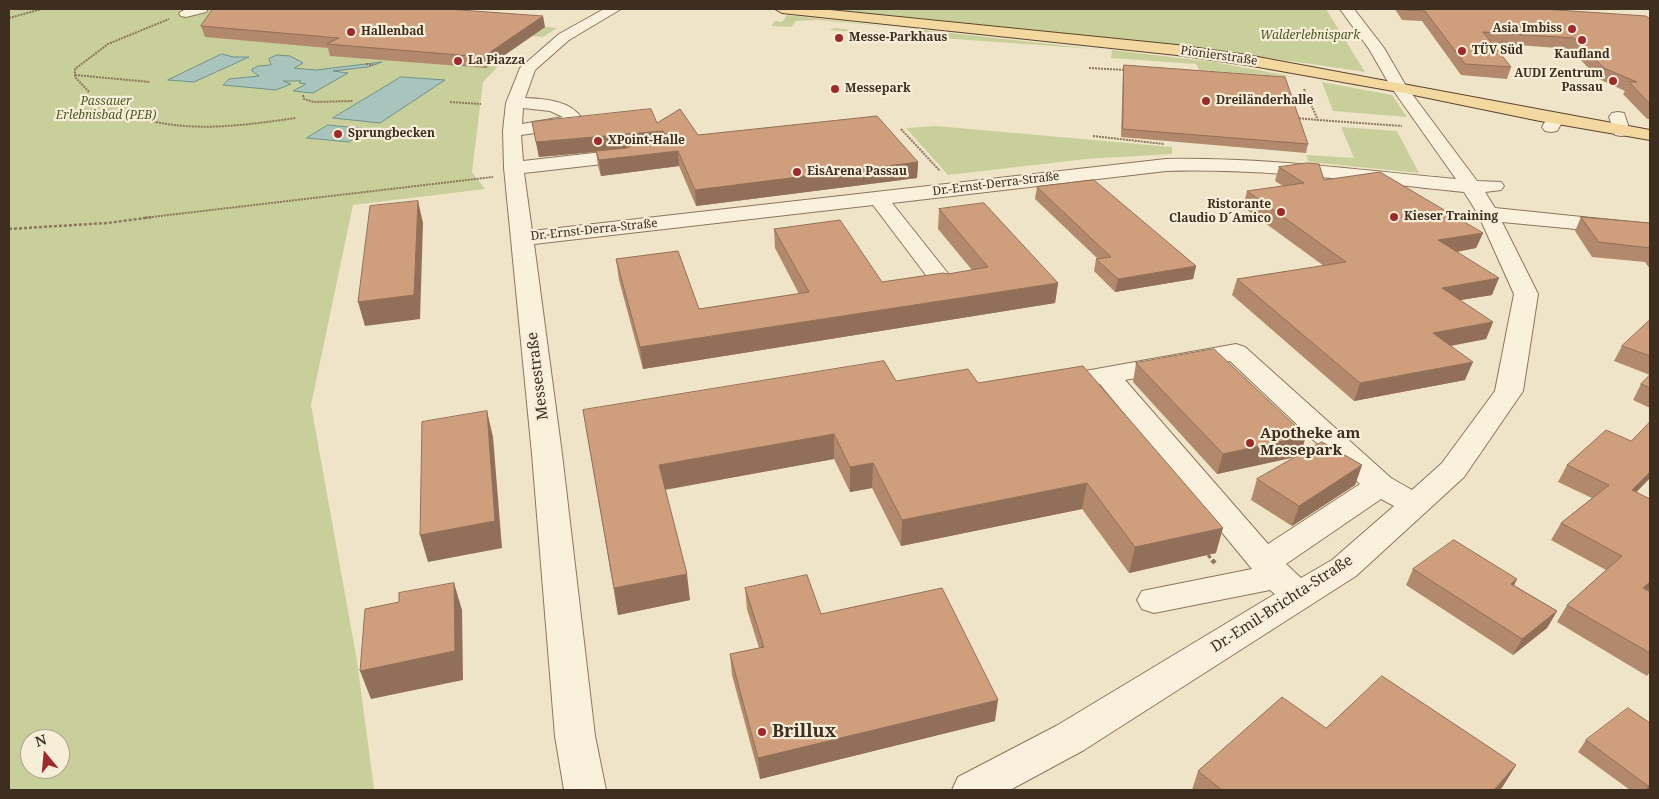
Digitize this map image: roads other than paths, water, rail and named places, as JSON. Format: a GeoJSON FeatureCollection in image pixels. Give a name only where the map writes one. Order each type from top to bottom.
{"type":"FeatureCollection","features":[{"type":"Feature","properties":{"kind":"main road","name":"Pionierstraße"},"geometry":{"type":"LineString","coordinates":[[782,9],[1178,50],[1247,60],[1399,87],[1553,123],[1620,124],[1650,135]]}},
{"type":"Feature","properties":{"kind":"street"},"geometry":{"type":"LineString","coordinates":[[186,13],[201,9]]}},
{"type":"Feature","properties":{"kind":"street","name":"Messestraße"},"geometry":{"type":"LineString","coordinates":[[586,790],[575,736],[512,131],[515,103],[528,68],[549,48],[580,27],[614,9]]}},
{"type":"Feature","properties":{"kind":"street","name":"Dr.-Emil-Brichta-Straße"},"geometry":{"type":"LineString","coordinates":[[974,790],[1070,738],[1280,578],[1344,568],[1453,470],[1509,391],[1526,294],[1485,196],[1428,127],[1399,87],[1376,48],[1347,9]]}},
{"type":"Feature","properties":{"kind":"street"},"geometry":{"type":"LineString","coordinates":[[562,25],[580,27]]}},
{"type":"Feature","properties":{"kind":"street"},"geometry":{"type":"LineString","coordinates":[[1376,48],[1392,48]]}},
{"type":"Feature","properties":{"kind":"street"},"geometry":{"type":"LineString","coordinates":[[512,131],[565,124],[573,118],[570,113],[558,108],[515,103]]}},
{"type":"Feature","properties":{"kind":"street"},"geometry":{"type":"LineString","coordinates":[[515,171],[640,153]]}},
{"type":"Feature","properties":{"kind":"street","name":"Dr.-Ernst-Derra-Straße"},"geometry":{"type":"LineString","coordinates":[[522,238],[1100,171],[1166,165],[1203,164],[1288,168],[1485,196],[1650,230]]}},
{"type":"Feature","properties":{"kind":"street"},"geometry":{"type":"LineString","coordinates":[[878,198],[946,286]]}},
{"type":"Feature","properties":{"kind":"street"},"geometry":{"type":"LineString","coordinates":[[1034,388],[1236,352],[1380,485],[1414,504]]}},
{"type":"Feature","properties":{"kind":"street"},"geometry":{"type":"LineString","coordinates":[[1107,375],[1280,578]]}},
{"type":"Feature","properties":{"kind":"street"},"geometry":{"type":"LineString","coordinates":[[1154,600],[1280,578],[1380,485]]}},
{"type":"Feature","properties":{"kind":"water"},"geometry":{"type":"Polygon","coordinates":[[[222,54],[233,57],[249,57],[194,82],[168,80],[222,54]]]}},
{"type":"Feature","properties":{"kind":"water"},"geometry":{"type":"Polygon","coordinates":[[[277,55],[290,56],[303,63],[294,68],[316,70],[382,62],[368,67],[333,71],[348,73],[313,93],[293,91],[306,84],[299,83],[301,81],[283,81],[291,84],[276,90],[223,85],[229,79],[259,76],[252,69],[258,66],[271,65],[269,59],[277,55]]]}},
{"type":"Feature","properties":{"kind":"water"},"geometry":{"type":"Polygon","coordinates":[[[401,77],[445,80],[380,123],[333,118],[401,77]]]}},
{"type":"Feature","properties":{"kind":"water","name":"Sprungbecken"},"geometry":{"type":"Polygon","coordinates":[[[328,125],[368,129],[349,142],[307,138],[328,125]]]}},
{"type":"Feature","properties":{"kind":"place","name":"Asia Imbiss"},"geometry":{"type":"Point","coordinates":[1572,29]}},
{"type":"Feature","properties":{"kind":"place","name":"Hallenbad"},"geometry":{"type":"Point","coordinates":[351,32]}},
{"type":"Feature","properties":{"kind":"place","name":"Messe-Parkhaus"},"geometry":{"type":"Point","coordinates":[839,38]}},
{"type":"Feature","properties":{"kind":"place","name":"Kaufland"},"geometry":{"type":"Point","coordinates":[1582,40]}},
{"type":"Feature","properties":{"kind":"place","name":"TÜV Süd"},"geometry":{"type":"Point","coordinates":[1462,51]}},
{"type":"Feature","properties":{"kind":"place","name":"La Piazza"},"geometry":{"type":"Point","coordinates":[458,61]}},
{"type":"Feature","properties":{"kind":"place","name":"AUDI Zentrum Passau"},"geometry":{"type":"Point","coordinates":[1613,81]}},
{"type":"Feature","properties":{"kind":"place","name":"Messepark"},"geometry":{"type":"Point","coordinates":[835,89]}},
{"type":"Feature","properties":{"kind":"place","name":"Dreiländerhalle"},"geometry":{"type":"Point","coordinates":[1206,101]}},
{"type":"Feature","properties":{"kind":"place","name":"Sprungbecken"},"geometry":{"type":"Point","coordinates":[338,134]}},
{"type":"Feature","properties":{"kind":"place","name":"XPoint-Halle"},"geometry":{"type":"Point","coordinates":[598,141]}},
{"type":"Feature","properties":{"kind":"place","name":"EisArena Passau"},"geometry":{"type":"Point","coordinates":[797,172]}},
{"type":"Feature","properties":{"kind":"place","name":"Ristorante Claudio D´Amico"},"geometry":{"type":"Point","coordinates":[1281,212]}},
{"type":"Feature","properties":{"kind":"place","name":"Kieser Training"},"geometry":{"type":"Point","coordinates":[1394,217]}},
{"type":"Feature","properties":{"kind":"place","name":"Apotheke am Messepark"},"geometry":{"type":"Point","coordinates":[1250,443]}},
{"type":"Feature","properties":{"kind":"place","name":"Brillux"},"geometry":{"type":"Point","coordinates":[762,732]}},
{"type":"Feature","properties":{"kind":"park label","name":"Walderlebnispark"},"geometry":{"type":"Point","coordinates":[1310,36]}},
{"type":"Feature","properties":{"kind":"park label","name":"Passauer Erlebnisbad (PEB)"},"geometry":{"type":"Point","coordinates":[106,109]}}]}
